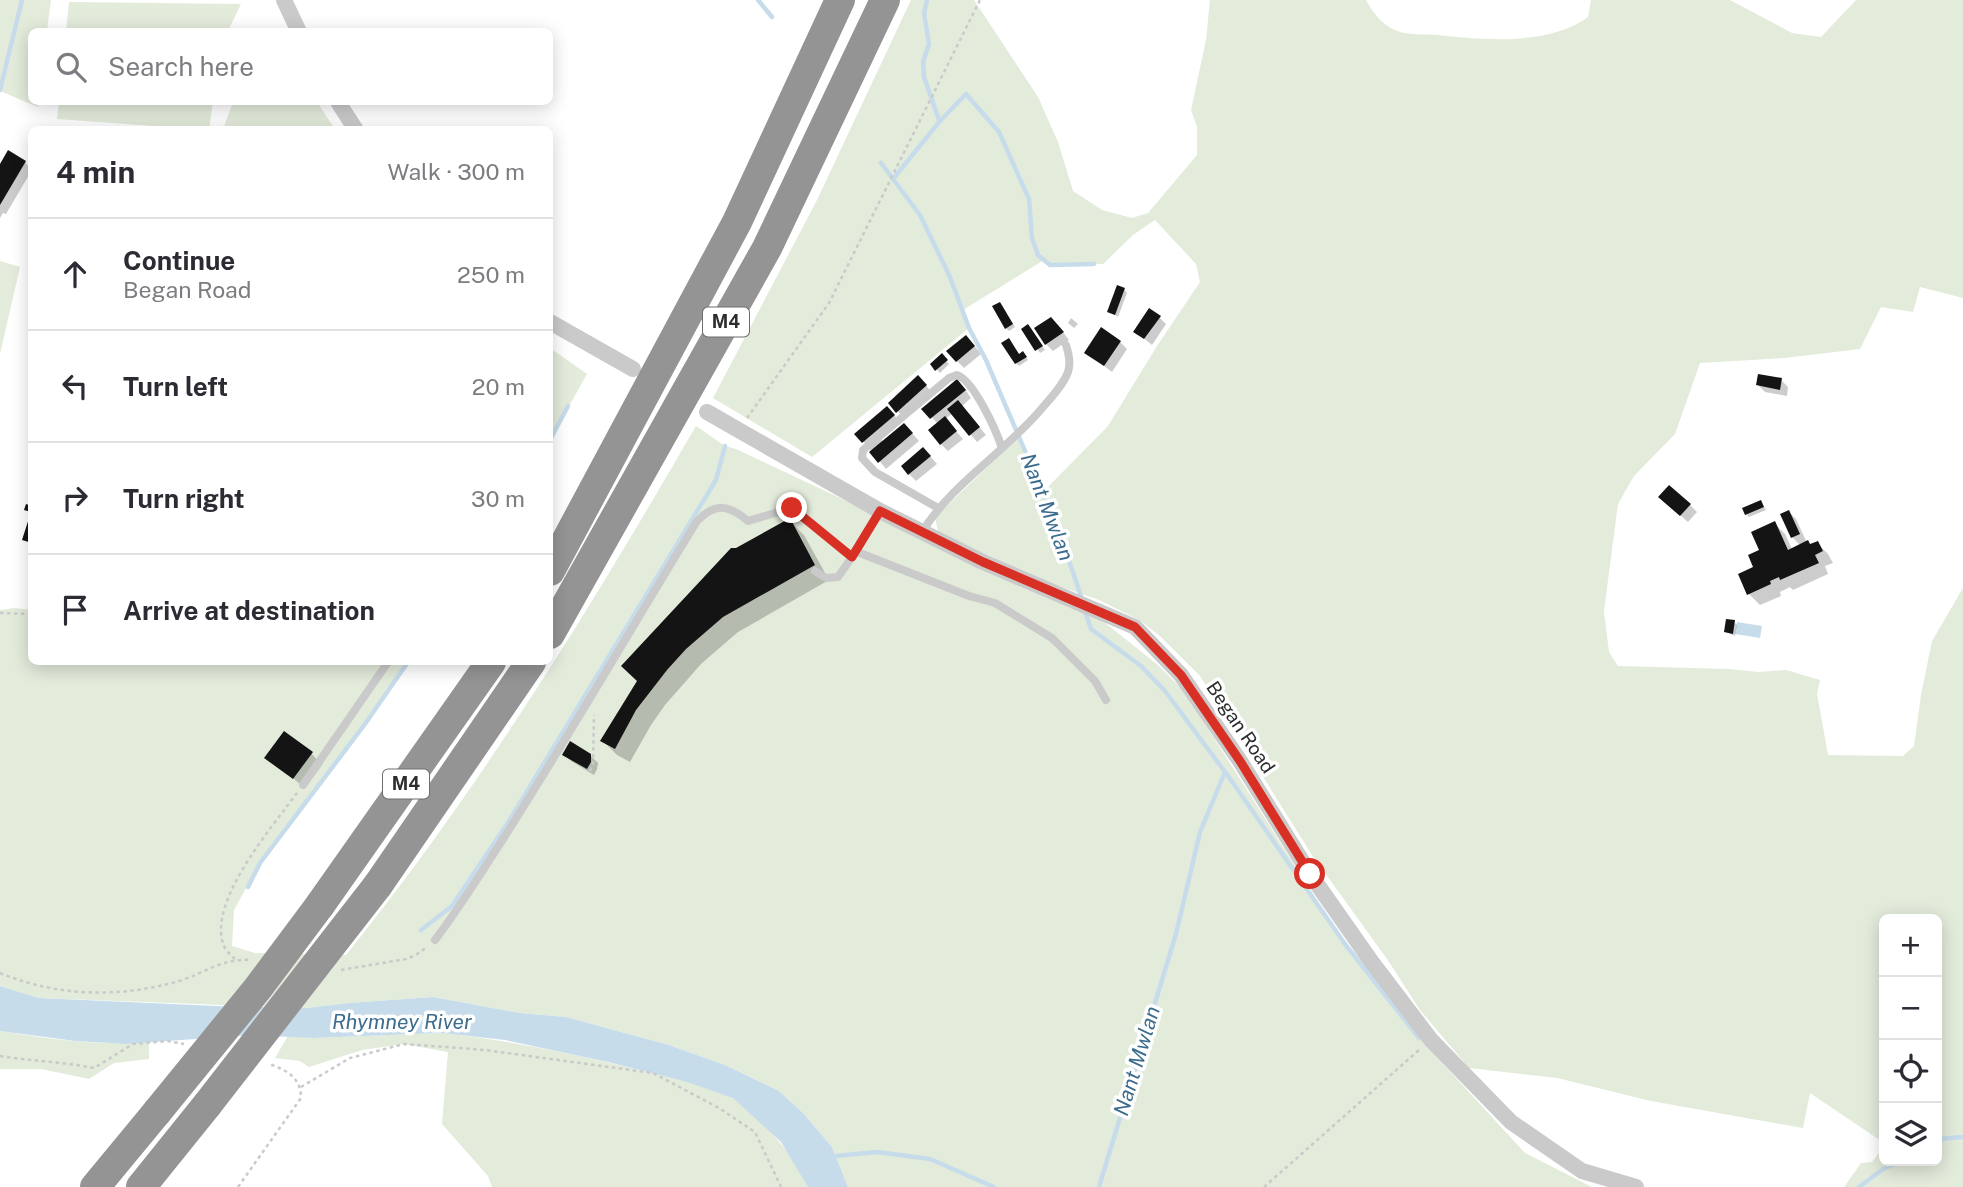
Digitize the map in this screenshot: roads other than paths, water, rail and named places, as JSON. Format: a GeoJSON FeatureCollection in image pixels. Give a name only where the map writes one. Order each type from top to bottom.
{"type":"FeatureCollection","features":[{"type":"Feature","properties":{"kind":"highway","name":"M4"},"geometry":{"type":"LineString","coordinates":[[553,565],[737,222],[839,0]]}},
{"type":"Feature","properties":{"kind":"highway","name":"M4"},"geometry":{"type":"LineString","coordinates":[[553,629],[767,248],[885,0]]}},
{"type":"Feature","properties":{"kind":"highway","name":"M4"},"geometry":{"type":"LineString","coordinates":[[95,1187],[258,988],[320,905],[489,665]]}},
{"type":"Feature","properties":{"kind":"highway","name":"M4"},"geometry":{"type":"LineString","coordinates":[[141,1187],[379,885],[529,665]]}},
{"type":"Feature","properties":{"kind":"street"},"geometry":{"type":"LineString","coordinates":[[284,0],[297,28]]}},
{"type":"Feature","properties":{"kind":"street"},"geometry":{"type":"LineString","coordinates":[[340,105],[353,126]]}},
{"type":"Feature","properties":{"kind":"street"},"geometry":{"type":"LineString","coordinates":[[553,324],[633,369]]}},
{"type":"Feature","properties":{"kind":"street","name":"Began Road"},"geometry":{"type":"LineString","coordinates":[[707,411],[880,511],[983,562],[1135,627],[1181,675],[1240,761],[1310,874],[1431,1040],[1511,1122],[1582,1171],[1636,1187]]}},
{"type":"Feature","properties":{"kind":"lane"},"geometry":{"type":"LineString","coordinates":[[922,532],[938,508],[1027,425],[1053,396],[1069,370],[1066,345]]}},
{"type":"Feature","properties":{"kind":"lane"},"geometry":{"type":"LineString","coordinates":[[938,508],[875,472],[862,458],[863,450],[949,378],[957,375],[967,381],[993,426],[1002,448]]}},
{"type":"Feature","properties":{"kind":"lane"},"geometry":{"type":"LineString","coordinates":[[435,940],[473,888],[589,701],[633,624],[697,521],[707,511],[719,507],[735,509],[748,521],[792,508],[854,554],[995,603],[1052,638],[1095,681],[1106,700]]}},
{"type":"Feature","properties":{"kind":"lane"},"geometry":{"type":"LineString","coordinates":[[815,570],[826,578],[838,577],[880,511]]}},
{"type":"Feature","properties":{"kind":"lane"},"geometry":{"type":"LineString","coordinates":[[303,785],[386,665]]}},
{"type":"Feature","properties":{"kind":"water"},"geometry":{"type":"Polygon","coordinates":[[[1737,622],[1762,626],[1760,638],[1735,634],[1737,622]]]}},
{"type":"Feature","properties":{"kind":"water","name":"Rhymney River"},"geometry":{"type":"Polygon","coordinates":[[[0,986],[39,998],[217,1006],[306,1008],[433,997],[520,1013],[566,1017],[669,1045],[725,1065],[779,1091],[803,1113],[832,1147],[848,1187],[808,1187],[781,1142],[733,1098],[687,1082],[608,1062],[505,1040],[441,1033],[313,1038],[250,1035],[126,1044],[75,1041],[0,1031],[0,986]]]}},
{"type":"Feature","properties":{"kind":"waterway"},"geometry":{"type":"LineString","coordinates":[[0,90],[22,0]]}},
{"type":"Feature","properties":{"kind":"waterway","name":"Nant Mwlan"},"geometry":{"type":"LineString","coordinates":[[758,0],[772,17]]}},
{"type":"Feature","properties":{"kind":"waterway"},"geometry":{"type":"LineString","coordinates":[[927,0],[924,13],[929,44],[923,62],[924,77],[939,120]]}},
{"type":"Feature","properties":{"kind":"waterway"},"geometry":{"type":"LineString","coordinates":[[893,179],[940,121],[966,94],[999,132],[1029,199],[1032,238],[1038,255],[1050,265],[1094,264]]}},
{"type":"Feature","properties":{"kind":"waterway","name":"Nant Mwlan"},"geometry":{"type":"LineString","coordinates":[[881,163],[920,215],[950,277],[969,328],[986,360],[1056,523],[1082,599]]}},
{"type":"Feature","properties":{"kind":"waterway"},"geometry":{"type":"LineString","coordinates":[[553,434],[568,406]]}},
{"type":"Feature","properties":{"kind":"waterway"},"geometry":{"type":"LineString","coordinates":[[421,930],[452,906],[509,821],[716,480],[725,446]]}},
{"type":"Feature","properties":{"kind":"waterway","name":"Nant Mwlan"},"geometry":{"type":"LineString","coordinates":[[1085,611],[1091,629],[1141,666],[1165,691],[1225,772],[1200,832],[1176,934],[1099,1187]]}},
{"type":"Feature","properties":{"kind":"waterway"},"geometry":{"type":"LineString","coordinates":[[248,887],[260,863],[406,665]]}},
{"type":"Feature","properties":{"kind":"waterway"},"geometry":{"type":"LineString","coordinates":[[1226,773],[1345,944],[1419,1038]]}},
{"type":"Feature","properties":{"kind":"waterway"},"geometry":{"type":"LineString","coordinates":[[1942,1139],[1963,1137]]}},
{"type":"Feature","properties":{"kind":"waterway"},"geometry":{"type":"LineString","coordinates":[[836,1156],[877,1152],[930,1159],[994,1187]]}},
{"type":"Feature","properties":{"kind":"waterway"},"geometry":{"type":"LineString","coordinates":[[1859,1187],[1890,1166]]}}]}
